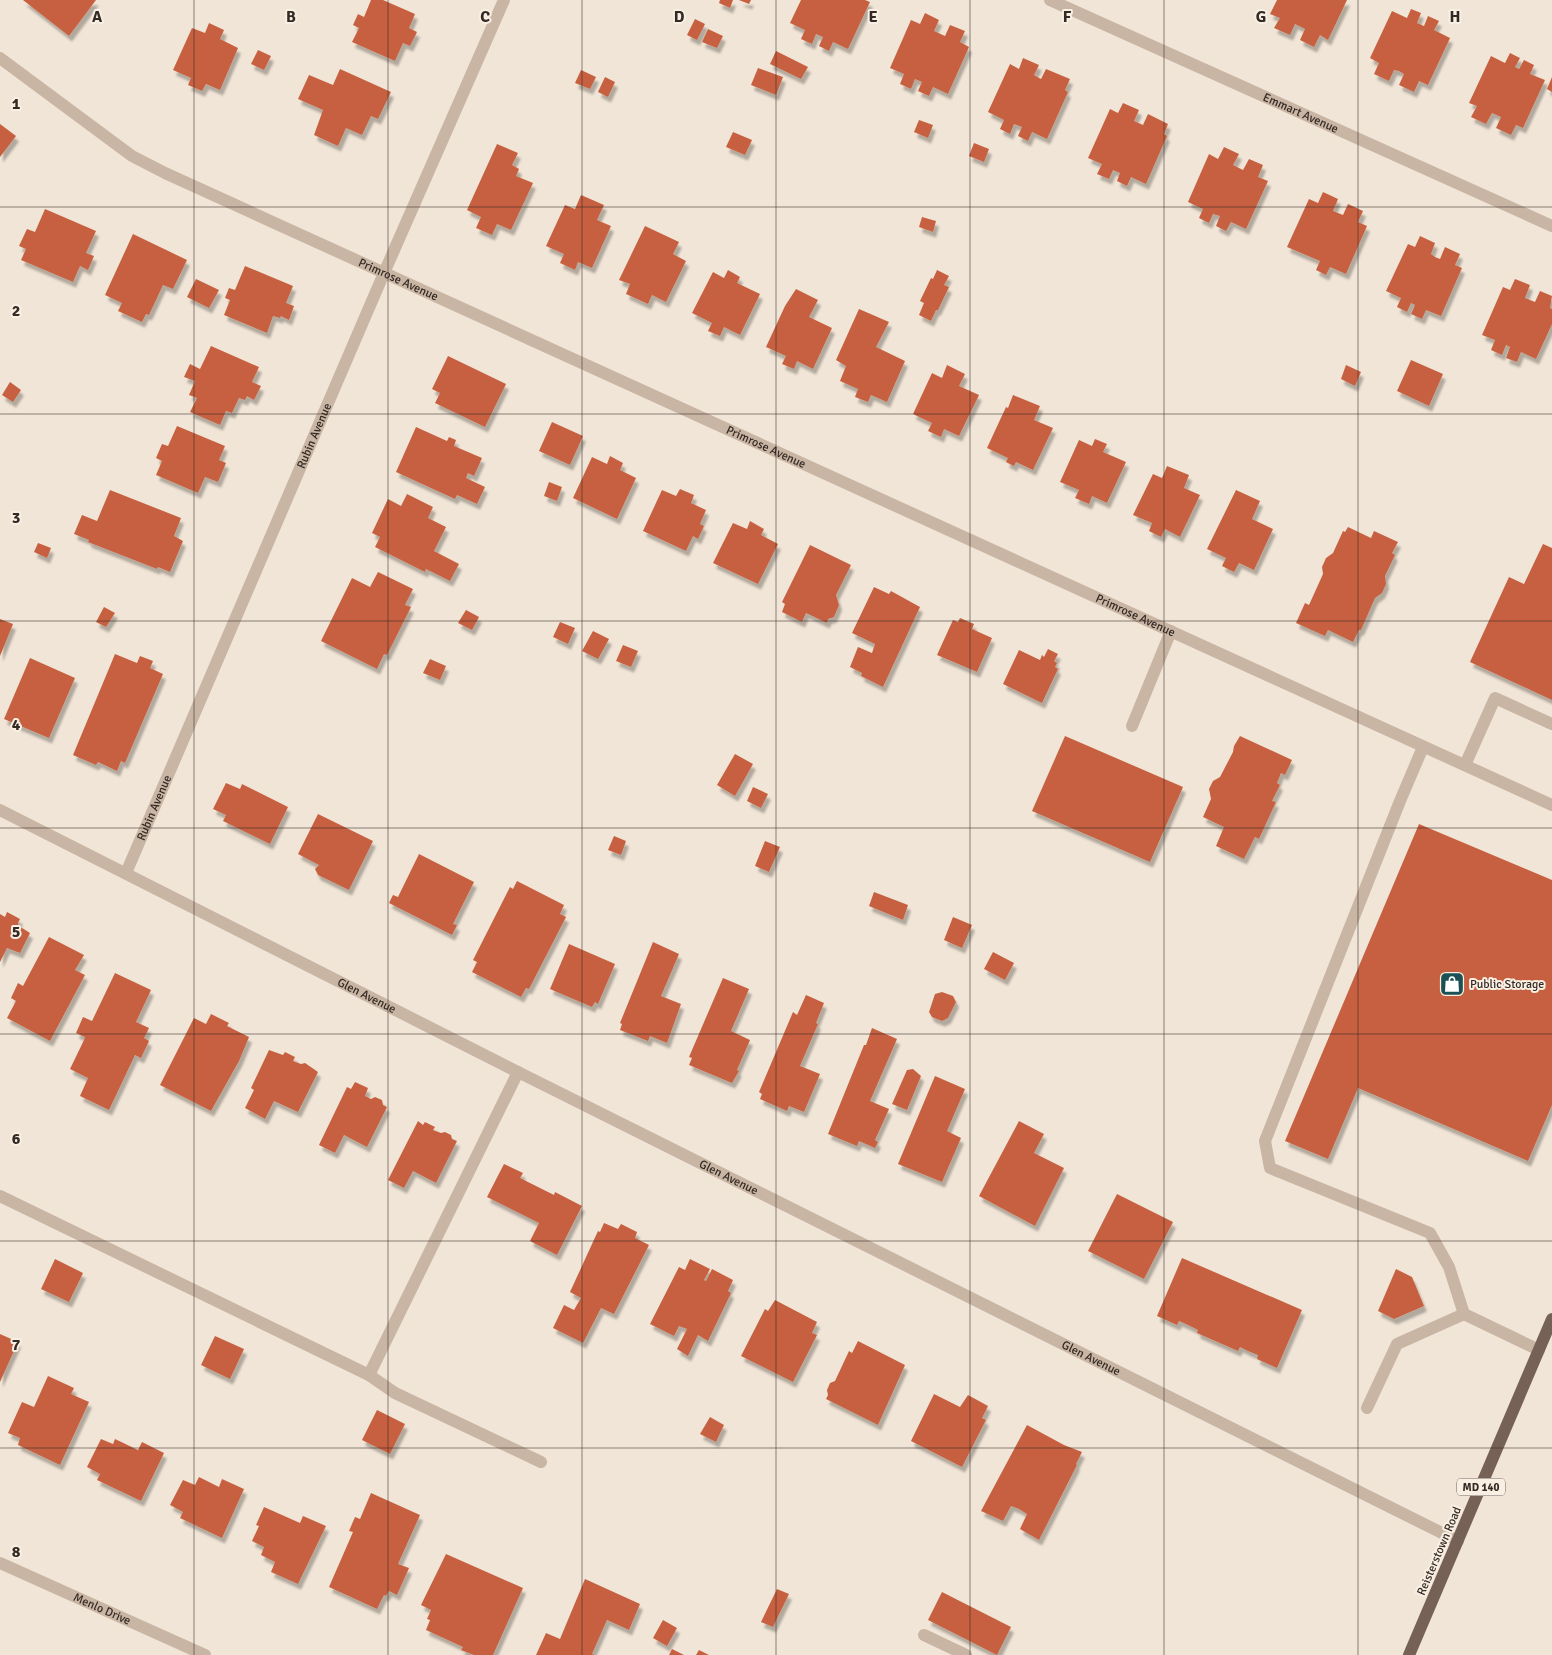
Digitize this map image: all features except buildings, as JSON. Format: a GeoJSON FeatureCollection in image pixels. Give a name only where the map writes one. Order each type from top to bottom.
{"type":"FeatureCollection","features":[{"type":"Feature","properties":{"kind":"main road","name":"Reisterstown Road"},"geometry":{"type":"LineString","coordinates":[[1409,1655],[1552,1319]]}},
{"type":"Feature","properties":{"kind":"street","name":"Rubin Avenue"},"geometry":{"type":"LineString","coordinates":[[126,873],[384,273],[504,0]]}},
{"type":"Feature","properties":{"kind":"street","name":"Emmart Avenue"},"geometry":{"type":"LineString","coordinates":[[1050,0],[1552,226]]}},
{"type":"Feature","properties":{"kind":"street","name":"Primrose Avenue"},"geometry":{"type":"LineString","coordinates":[[0,58],[132,156],[384,273],[1552,805]]}},
{"type":"Feature","properties":{"kind":"street"},"geometry":{"type":"LineString","coordinates":[[1132,726],[1171,632]]}},
{"type":"Feature","properties":{"kind":"street"},"geometry":{"type":"LineString","coordinates":[[1464,765],[1495,698],[1552,724]]}},
{"type":"Feature","properties":{"kind":"street"},"geometry":{"type":"LineString","coordinates":[[1423,747],[1265,1141],[1270,1168],[1430,1233],[1449,1267],[1464,1314],[1539,1350]]}},
{"type":"Feature","properties":{"kind":"street","name":"Glen Avenue"},"geometry":{"type":"LineString","coordinates":[[0,810],[518,1072],[1458,1541]]}},
{"type":"Feature","properties":{"kind":"street"},"geometry":{"type":"LineString","coordinates":[[369,1375],[518,1072]]}},
{"type":"Feature","properties":{"kind":"street"},"geometry":{"type":"LineString","coordinates":[[0,1196],[369,1375],[395,1393],[541,1462]]}},
{"type":"Feature","properties":{"kind":"street"},"geometry":{"type":"LineString","coordinates":[[1367,1408],[1397,1344],[1464,1314]]}},
{"type":"Feature","properties":{"kind":"street","name":"Menlo Drive"},"geometry":{"type":"LineString","coordinates":[[0,1563],[205,1655]]}},
{"type":"Feature","properties":{"kind":"street"},"geometry":{"type":"LineString","coordinates":[[924,1635],[966,1655]]}},
{"type":"Feature","properties":{"kind":"place","name":"Public Storage"},"geometry":{"type":"Point","coordinates":[1452,984]}}]}
